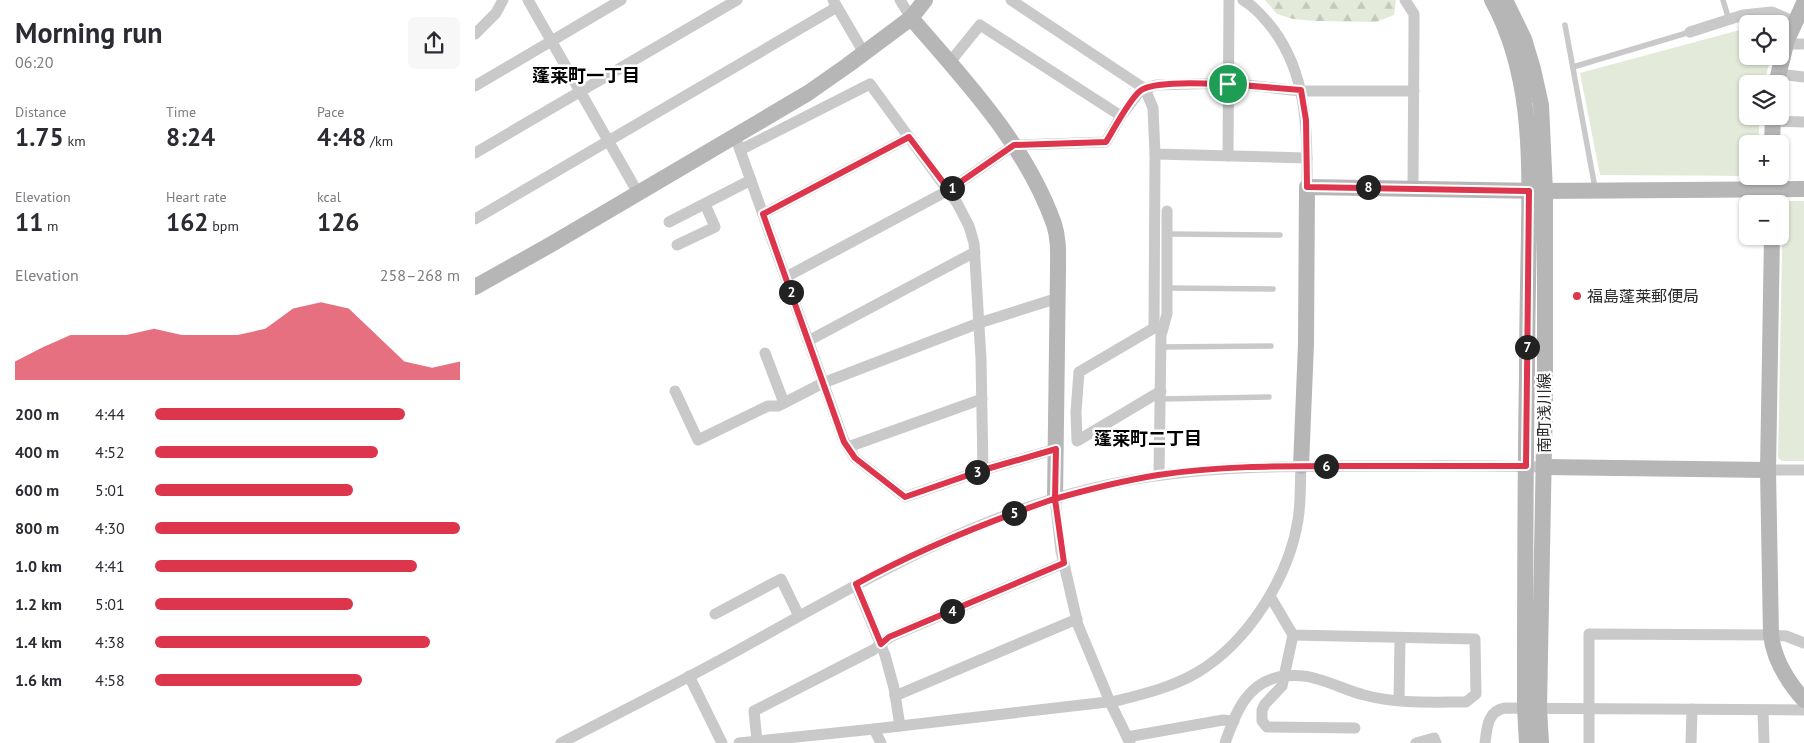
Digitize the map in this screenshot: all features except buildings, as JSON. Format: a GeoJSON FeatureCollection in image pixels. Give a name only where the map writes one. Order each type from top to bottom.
{"type":"FeatureCollection","features":[{"type":"Feature","properties":{"kind":"street"},"geometry":{"type":"LineString","coordinates":[[475,34],[496,13],[503,0]]}},
{"type":"Feature","properties":{"kind":"street"},"geometry":{"type":"LineString","coordinates":[[528,0],[638,193]]}},
{"type":"Feature","properties":{"kind":"street"},"geometry":{"type":"LineString","coordinates":[[475,86],[621,0]]}},
{"type":"Feature","properties":{"kind":"street"},"geometry":{"type":"LineString","coordinates":[[475,153],[737,0]]}},
{"type":"Feature","properties":{"kind":"street"},"geometry":{"type":"LineString","coordinates":[[900,0],[911,18],[968,84],[1014,145],[1038,186],[1054,225],[1057,242],[1058,298],[1055,499],[1064,563],[1077,620],[1110,702],[1129,740],[1223,720],[1234,720]]}},
{"type":"Feature","properties":{"kind":"street"},"geometry":{"type":"LineString","coordinates":[[738,143],[911,18],[925,0]]}},
{"type":"Feature","properties":{"kind":"street"},"geometry":{"type":"LineString","coordinates":[[1011,0],[1145,89],[1153,108],[1161,347],[1159,475]]}},
{"type":"Feature","properties":{"kind":"street"},"geometry":{"type":"LineString","coordinates":[[1228,156],[1229,0]]}},
{"type":"Feature","properties":{"kind":"street"},"geometry":{"type":"LineString","coordinates":[[739,743],[813,739],[873,729],[1110,702],[1150,692],[1198,672],[1220,657],[1238,640],[1261,611],[1270,596],[1291,548],[1298,520],[1306,344],[1306,120],[1301,90],[1292,61],[1266,20],[1250,4],[1243,0]]}},
{"type":"Feature","properties":{"kind":"street"},"geometry":{"type":"LineString","coordinates":[[1405,0],[1414,14],[1413,188]]}},
{"type":"Feature","properties":{"kind":"street","name":"南町浅川線"},"geometry":{"type":"LineString","coordinates":[[1492,0],[1502,17],[1521,81],[1537,191],[1544,466],[1532,708],[1527,743]]}},
{"type":"Feature","properties":{"kind":"street","name":"南町浅川線"},"geometry":{"type":"LineString","coordinates":[[1505,0],[1524,39],[1541,105],[1526,466],[1532,708],[1541,743]]}},
{"type":"Feature","properties":{"kind":"street"},"geometry":{"type":"LineString","coordinates":[[1789,37],[1804,3]]}},
{"type":"Feature","properties":{"kind":"street"},"geometry":{"type":"LineString","coordinates":[[475,219],[609,141],[835,4],[864,53]]}},
{"type":"Feature","properties":{"kind":"street"},"geometry":{"type":"LineString","coordinates":[[1690,32],[1743,15],[1772,12],[1795,22]]}},
{"type":"Feature","properties":{"kind":"street"},"geometry":{"type":"LineString","coordinates":[[950,62],[980,25],[1121,116]]}},
{"type":"Feature","properties":{"kind":"street"},"geometry":{"type":"LineString","coordinates":[[1789,44],[1804,44]]}},
{"type":"Feature","properties":{"kind":"street"},"geometry":{"type":"LineString","coordinates":[[1789,78],[1804,77]]}},
{"type":"Feature","properties":{"kind":"street"},"geometry":{"type":"LineString","coordinates":[[475,287],[638,193],[738,143],[870,84],[949,190],[969,226],[975,252],[982,399],[983,470]]}},
{"type":"Feature","properties":{"kind":"street"},"geometry":{"type":"LineString","coordinates":[[786,277],[949,190],[1014,145],[1106,142],[1121,116],[1141,90],[1157,84],[1228,84],[1301,90],[1414,91]]}},
{"type":"Feature","properties":{"kind":"street"},"geometry":{"type":"LineString","coordinates":[[1789,121],[1804,122]]}},
{"type":"Feature","properties":{"kind":"street"},"geometry":{"type":"LineString","coordinates":[[763,214],[909,137]]}},
{"type":"Feature","properties":{"kind":"street"},"geometry":{"type":"LineString","coordinates":[[738,143],[844,442],[855,458],[905,497],[983,470],[1056,449]]}},
{"type":"Feature","properties":{"kind":"street"},"geometry":{"type":"LineString","coordinates":[[1155,154],[1307,158]]}},
{"type":"Feature","properties":{"kind":"street"},"geometry":{"type":"LineString","coordinates":[[669,222],[751,180]]}},
{"type":"Feature","properties":{"kind":"street"},"geometry":{"type":"LineString","coordinates":[[1307,187],[1537,191],[1804,189]]}},
{"type":"Feature","properties":{"kind":"street"},"geometry":{"type":"LineString","coordinates":[[677,244],[715,227],[705,204]]}},
{"type":"Feature","properties":{"kind":"street"},"geometry":{"type":"LineString","coordinates":[[1160,395],[1077,442],[1076,412],[1079,372],[1159,329],[1167,314],[1167,211]]}},
{"type":"Feature","properties":{"kind":"street"},"geometry":{"type":"LineString","coordinates":[[1771,245],[1768,470],[1771,635],[1772,646],[1778,663],[1804,700]]}},
{"type":"Feature","properties":{"kind":"street"},"geometry":{"type":"LineString","coordinates":[[808,341],[975,252]]}},
{"type":"Feature","properties":{"kind":"street"},"geometry":{"type":"LineString","coordinates":[[675,392],[698,440],[768,406],[778,406],[823,383],[979,323],[1058,298]]}},
{"type":"Feature","properties":{"kind":"street"},"geometry":{"type":"LineString","coordinates":[[765,353],[784,403]]}},
{"type":"Feature","properties":{"kind":"street"},"geometry":{"type":"LineString","coordinates":[[848,447],[982,399]]}},
{"type":"Feature","properties":{"kind":"street"},"geometry":{"type":"LineString","coordinates":[[561,743],[911,556],[961,533],[1010,514],[1089,489],[1159,475],[1251,467],[1544,466],[1804,470]]}},
{"type":"Feature","properties":{"kind":"street"},"geometry":{"type":"LineString","coordinates":[[757,741],[754,711],[881,644],[889,637],[1064,563]]}},
{"type":"Feature","properties":{"kind":"street"},"geometry":{"type":"LineString","coordinates":[[715,614],[781,579],[799,616]]}},
{"type":"Feature","properties":{"kind":"street"},"geometry":{"type":"LineString","coordinates":[[856,584],[881,644],[895,696],[900,726]]}},
{"type":"Feature","properties":{"kind":"street"},"geometry":{"type":"LineString","coordinates":[[1270,596],[1293,635],[1281,689],[1263,707],[1262,718],[1265,726],[1355,728]]}},
{"type":"Feature","properties":{"kind":"street"},"geometry":{"type":"LineString","coordinates":[[895,696],[1077,620]]}},
{"type":"Feature","properties":{"kind":"street"},"geometry":{"type":"LineString","coordinates":[[1589,743],[1589,634],[1771,635],[1786,636],[1804,644]]}},
{"type":"Feature","properties":{"kind":"street"},"geometry":{"type":"LineString","coordinates":[[1225,743],[1246,697],[1253,688],[1272,678],[1301,676],[1317,678],[1365,696],[1399,700],[1466,702],[1476,694],[1475,639],[1293,635]]}},
{"type":"Feature","properties":{"kind":"street"},"geometry":{"type":"LineString","coordinates":[[1399,700],[1400,638]]}},
{"type":"Feature","properties":{"kind":"street"},"geometry":{"type":"LineString","coordinates":[[689,676],[722,743]]}},
{"type":"Feature","properties":{"kind":"street"},"geometry":{"type":"LineString","coordinates":[[1485,743],[1487,725],[1493,714],[1499,709],[1804,710]]}},
{"type":"Feature","properties":{"kind":"street"},"geometry":{"type":"LineString","coordinates":[[1691,743],[1692,709]]}},
{"type":"Feature","properties":{"kind":"street"},"geometry":{"type":"LineString","coordinates":[[1763,710],[1764,743]]}},
{"type":"Feature","properties":{"kind":"street"},"geometry":{"type":"LineString","coordinates":[[873,729],[881,743]]}},
{"type":"Feature","properties":{"kind":"street"},"geometry":{"type":"LineString","coordinates":[[1416,743],[1434,738],[1436,743]]}},
{"type":"Feature","properties":{"kind":"lane"},"geometry":{"type":"LineString","coordinates":[[1723,0],[1729,20]]}},
{"type":"Feature","properties":{"kind":"lane"},"geometry":{"type":"LineString","coordinates":[[1565,25],[1595,190]]}},
{"type":"Feature","properties":{"kind":"lane"},"geometry":{"type":"LineString","coordinates":[[1573,67],[1690,32]]}},
{"type":"Feature","properties":{"kind":"lane"},"geometry":{"type":"LineString","coordinates":[[1167,234],[1279,235]]}},
{"type":"Feature","properties":{"kind":"lane"},"geometry":{"type":"LineString","coordinates":[[1167,288],[1273,289]]}},
{"type":"Feature","properties":{"kind":"lane"},"geometry":{"type":"LineString","coordinates":[[1161,347],[1271,346]]}},
{"type":"Feature","properties":{"kind":"lane"},"geometry":{"type":"LineString","coordinates":[[1160,395],[1269,398]]}},
{"type":"Feature","properties":{"kind":"green space"},"geometry":{"type":"Polygon","coordinates":[[[1265,0],[1396,1],[1394,15],[1376,22],[1293,19],[1277,14],[1265,0]]]}},
{"type":"Feature","properties":{"kind":"green space"},"geometry":{"type":"Polygon","coordinates":[[[1739,30],[1739,65],[1769,65],[1766,75],[1739,75],[1739,125],[1759,125],[1759,135],[1739,135],[1739,176],[1600,175],[1580,73],[1739,30]]]}},
{"type":"Feature","properties":{"kind":"green space"},"geometry":{"type":"Polygon","coordinates":[[[1789,201],[1804,201],[1804,461],[1782,461],[1778,458],[1782,245],[1789,245],[1789,201]]]}},
{"type":"Feature","properties":{"kind":"place","name":"福島蓬莱郵便局"},"geometry":{"type":"Point","coordinates":[1577,296]}},
{"type":"Feature","properties":{"kind":"district","name":"蓬莱町一丁目"},"geometry":{"type":"Point","coordinates":[586,75]}},
{"type":"Feature","properties":{"kind":"district","name":"蓬莱町二丁目"},"geometry":{"type":"Point","coordinates":[1148,438]}},
{"type":"Feature","properties":{"kind":"route"},"geometry":{"type":"LineString","coordinates":[[1228,84],[1157,84],[1141,90],[1121,116],[1106,142],[1014,145],[949,190],[909,137],[763,214],[844,442],[855,458],[905,497],[983,470],[1056,449],[1055,499],[1064,563],[889,637],[881,644],[856,584],[961,533],[1010,514],[1051,500],[1055,499],[1089,489],[1159,475],[1251,467],[1526,466],[1529,191],[1307,187],[1306,120],[1301,90],[1228,84]]}}]}
